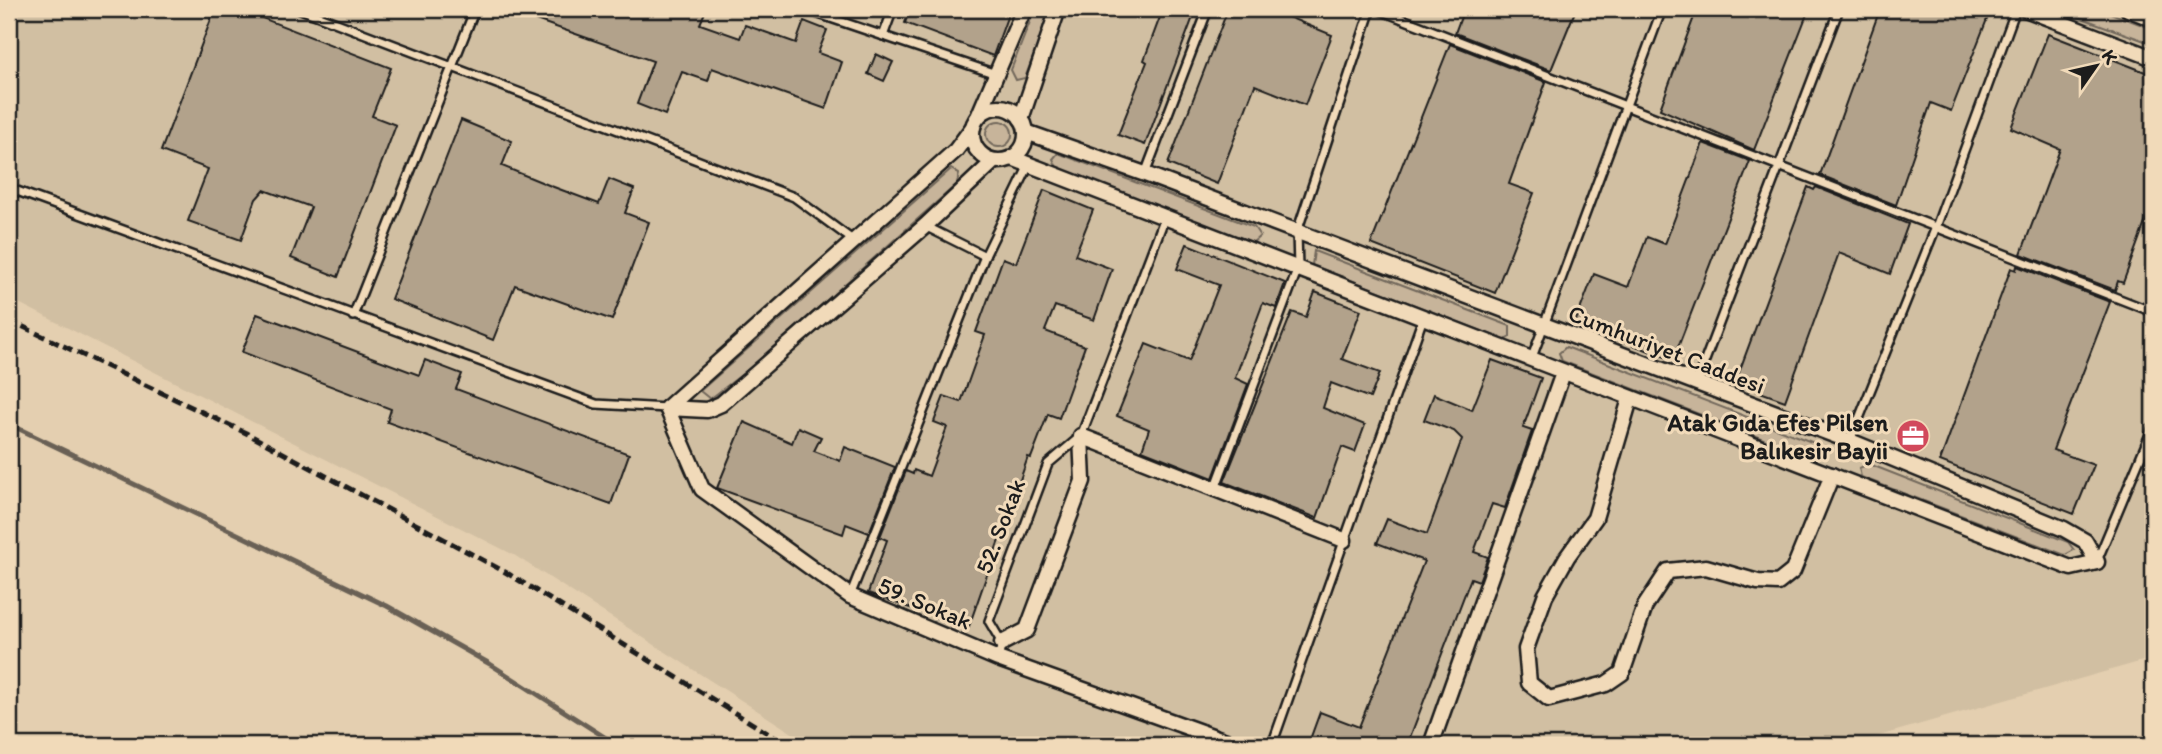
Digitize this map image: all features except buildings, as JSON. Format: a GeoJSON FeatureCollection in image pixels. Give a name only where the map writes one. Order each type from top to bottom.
{"type":"FeatureCollection","features":[{"type":"Feature","properties":{"kind":"street"},"geometry":{"type":"LineString","coordinates":[[994,161],[979,152],[972,136],[975,123],[1024,9]]}},
{"type":"Feature","properties":{"kind":"street"},"geometry":{"type":"LineString","coordinates":[[1012,158],[1024,145],[1023,125],[1058,9]]}},
{"type":"Feature","properties":{"kind":"street"},"geometry":{"type":"LineString","coordinates":[[2025,9],[2153,58]]}},
{"type":"Feature","properties":{"kind":"street"},"geometry":{"type":"LineString","coordinates":[[2128,9],[2153,19]]}},
{"type":"Feature","properties":{"kind":"street"},"geometry":{"type":"LineString","coordinates":[[667,408],[956,150],[975,123],[990,109],[999,107],[1015,113],[1023,125]]}},
{"type":"Feature","properties":{"kind":"street","name":"Cumhuriyet Caddesi"},"geometry":{"type":"LineString","coordinates":[[1023,125],[1544,327],[1850,441],[2064,529],[2085,541],[2097,562]]}},
{"type":"Feature","properties":{"kind":"street"},"geometry":{"type":"LineString","coordinates":[[667,408],[707,410],[721,404],[925,226],[994,161],[1012,158],[1530,361],[2071,568],[2097,562]]}},
{"type":"Feature","properties":{"kind":"street"},"geometry":{"type":"LineString","coordinates":[[1431,745],[1563,373]]}},
{"type":"Feature","properties":{"kind":"street"},"geometry":{"type":"LineString","coordinates":[[1630,399],[1595,518],[1567,557],[1545,597],[1526,649],[1529,683],[1549,699],[1605,684],[1622,673],[1645,606],[1668,571],[1706,567],[1758,582],[1777,583],[1793,571],[1832,475]]}},
{"type":"Feature","properties":{"kind":"street","name":"59. Sokak"},"geometry":{"type":"LineString","coordinates":[[667,408],[702,489],[850,596],[999,659],[1237,745]]}},
{"type":"Feature","properties":{"kind":"street"},"geometry":{"type":"LineString","coordinates":[[1081,436],[1345,540]]}},
{"type":"Feature","properties":{"kind":"street","name":"52. Sokak"},"geometry":{"type":"LineString","coordinates":[[1002,643],[1027,630],[1083,481],[1081,436]]}},
{"type":"Feature","properties":{"kind":"lane"},"geometry":{"type":"LineString","coordinates":[[300,9],[794,197],[855,241]]}},
{"type":"Feature","properties":{"kind":"lane"},"geometry":{"type":"LineString","coordinates":[[353,316],[475,9]]}},
{"type":"Feature","properties":{"kind":"lane"},"geometry":{"type":"LineString","coordinates":[[804,9],[996,74]]}},
{"type":"Feature","properties":{"kind":"lane"},"geometry":{"type":"LineString","coordinates":[[883,36],[893,9]]}},
{"type":"Feature","properties":{"kind":"lane"},"geometry":{"type":"LineString","coordinates":[[1145,174],[1208,9]]}},
{"type":"Feature","properties":{"kind":"lane"},"geometry":{"type":"LineString","coordinates":[[1215,489],[1298,268],[1297,232],[1371,9]]}},
{"type":"Feature","properties":{"kind":"lane"},"geometry":{"type":"LineString","coordinates":[[1377,9],[2153,312]]}},
{"type":"Feature","properties":{"kind":"lane","name":"Cumhuriyet Caddesi"},"geometry":{"type":"LineString","coordinates":[[1530,361],[1662,9]]}},
{"type":"Feature","properties":{"kind":"lane"},"geometry":{"type":"LineString","coordinates":[[1696,384],[1839,9]]}},
{"type":"Feature","properties":{"kind":"lane"},"geometry":{"type":"LineString","coordinates":[[1850,441],[1936,227],[2016,9]]}},
{"type":"Feature","properties":{"kind":"lane"},"geometry":{"type":"LineString","coordinates":[[850,596],[985,256],[1029,165]]}},
{"type":"Feature","properties":{"kind":"lane"},"geometry":{"type":"LineString","coordinates":[[9,188],[596,404],[667,408]]}},
{"type":"Feature","properties":{"kind":"lane","name":"52. Sokak"},"geometry":{"type":"LineString","coordinates":[[999,659],[1002,643],[989,621],[1048,464],[1081,436],[1165,218]]}},
{"type":"Feature","properties":{"kind":"lane"},"geometry":{"type":"LineString","coordinates":[[925,226],[985,256]]}},
{"type":"Feature","properties":{"kind":"lane"},"geometry":{"type":"LineString","coordinates":[[1272,745],[1423,318]]}},
{"type":"Feature","properties":{"kind":"lane"},"geometry":{"type":"LineString","coordinates":[[2097,562],[2153,427]]}},
{"type":"Feature","properties":{"kind":"shaded area"},"geometry":{"type":"Polygon","coordinates":[[[9,9],[2153,9],[2153,658],[1847,745],[811,745],[514,555],[9,298],[9,9]]]}},
{"type":"Feature","properties":{"kind":"shaded area"},"geometry":{"type":"Polygon","coordinates":[[[1035,9],[1051,9],[1025,78],[1016,80],[1011,70],[1035,9]]]}},
{"type":"Feature","properties":{"kind":"shaded area"},"geometry":{"type":"Polygon","coordinates":[[[2057,9],[2100,9],[2153,29],[2153,44],[2057,9]]]}},
{"type":"Feature","properties":{"kind":"shaded area"},"geometry":{"type":"Polygon","coordinates":[[[999,121],[1008,125],[1012,134],[1008,143],[999,147],[990,143],[986,134],[990,125],[999,121]]]}},
{"type":"Feature","properties":{"kind":"shaded area"},"geometry":{"type":"Polygon","coordinates":[[[1058,153],[1254,227],[1260,236],[1252,243],[1058,170],[1053,159],[1058,153]]]}},
{"type":"Feature","properties":{"kind":"shaded area"},"geometry":{"type":"Polygon","coordinates":[[[951,169],[959,174],[957,184],[754,365],[710,399],[700,391],[951,169]]]}},
{"type":"Feature","properties":{"kind":"shaded area"},"geometry":{"type":"Polygon","coordinates":[[[1314,251],[1510,326],[1510,337],[1505,340],[1312,265],[1314,251]]]}},
{"type":"Feature","properties":{"kind":"shaded area"},"geometry":{"type":"Polygon","coordinates":[[[1566,347],[1817,444],[1820,455],[1815,459],[1562,361],[1559,353],[1566,347]]]}},
{"type":"Feature","properties":{"kind":"shaded area"},"geometry":{"type":"Polygon","coordinates":[[[1869,464],[2068,542],[2074,550],[2065,555],[1861,477],[1859,468],[1869,464]]]}},
{"type":"Feature","properties":{"kind":"waterway"},"geometry":{"type":"LineString","coordinates":[[9,424],[387,606],[490,664],[617,745]]}},
{"type":"Feature","properties":{"kind":"railway"},"geometry":{"type":"LineString","coordinates":[[9,320],[246,433],[507,573],[787,745]]}},
{"type":"Feature","properties":{"kind":"place","name":"Atak Gıda Efes Pilsen Balıkesir Bayii"},"geometry":{"type":"Point","coordinates":[1913,436]}}]}
